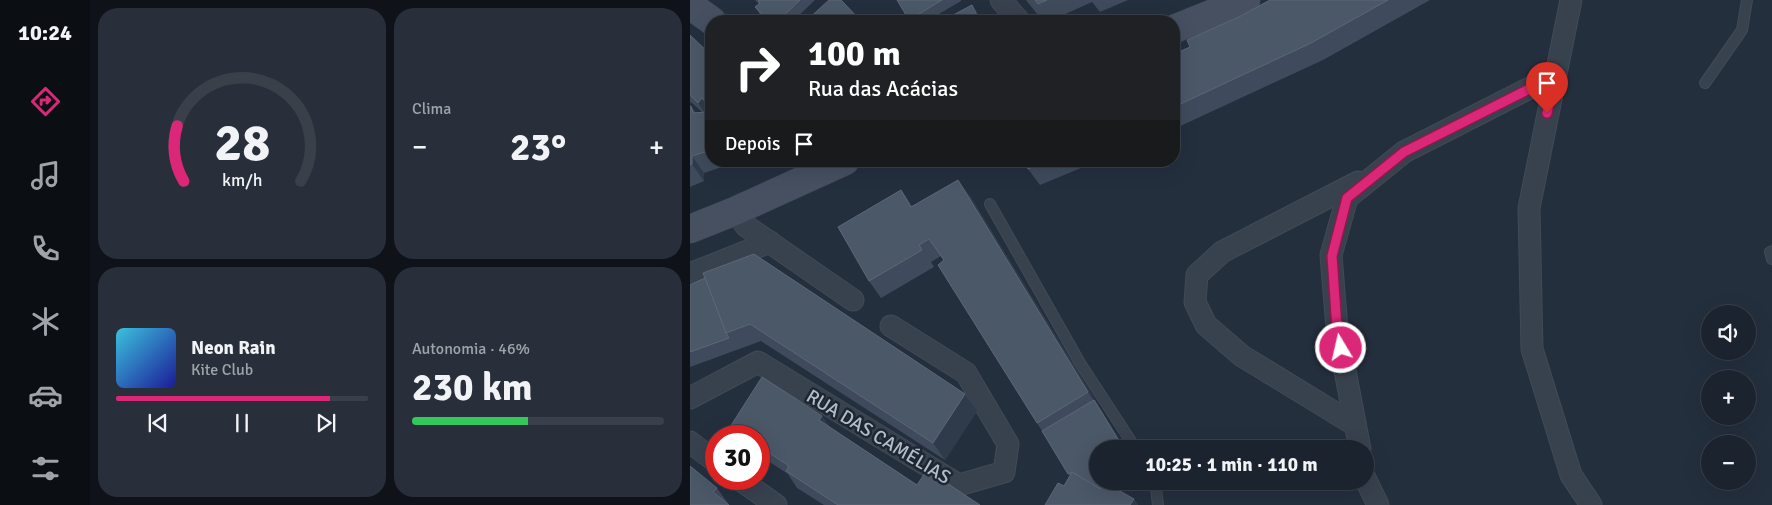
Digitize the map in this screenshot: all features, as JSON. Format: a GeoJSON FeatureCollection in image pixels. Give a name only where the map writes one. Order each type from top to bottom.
{"type":"FeatureCollection","features":[{"type":"Feature","properties":{"kind":"main road"},"geometry":{"type":"LineString","coordinates":[[1180,27],[1246,0]]}},
{"type":"Feature","properties":{"kind":"main road"},"geometry":{"type":"LineString","coordinates":[[690,5],[705,16]]}},
{"type":"Feature","properties":{"kind":"main road"},"geometry":{"type":"LineString","coordinates":[[690,229],[735,211],[828,167]]}},
{"type":"Feature","properties":{"kind":"street"},"geometry":{"type":"LineString","coordinates":[[1001,0],[1014,15]]}},
{"type":"Feature","properties":{"kind":"street"},"geometry":{"type":"LineString","coordinates":[[1571,0],[1528,208],[1532,349],[1571,475],[1591,505]]}},
{"type":"Feature","properties":{"kind":"street"},"geometry":{"type":"LineString","coordinates":[[1358,440],[1337,329],[1332,256],[1347,198],[1404,152],[1555,76]]}},
{"type":"Feature","properties":{"kind":"street"},"geometry":{"type":"LineString","coordinates":[[1355,424],[1242,356],[1206,325],[1195,302],[1197,275],[1222,252],[1379,172]]}},
{"type":"Feature","properties":{"kind":"street"},"geometry":{"type":"LineString","coordinates":[[735,211],[746,226],[853,300]]}},
{"type":"Feature","properties":{"kind":"street"},"geometry":{"type":"LineString","coordinates":[[690,274],[770,242]]}},
{"type":"Feature","properties":{"kind":"street","name":"RUA DAS CAMÉLIAS"},"geometry":{"type":"LineString","coordinates":[[690,398],[758,362],[959,485],[1004,472],[1008,444],[966,373],[891,326]]}},
{"type":"Feature","properties":{"kind":"street"},"geometry":{"type":"LineString","coordinates":[[690,442],[705,454]]}},
{"type":"Feature","properties":{"kind":"street"},"geometry":{"type":"LineString","coordinates":[[755,490],[776,505]]}},
{"type":"Feature","properties":{"kind":"street"},"geometry":{"type":"LineString","coordinates":[[1371,490],[1378,505]]}},
{"type":"Feature","properties":{"kind":"lane"},"geometry":{"type":"LineString","coordinates":[[1705,83],[1742,30],[1747,0]]}},
{"type":"Feature","properties":{"kind":"lane"},"geometry":{"type":"LineString","coordinates":[[990,204],[1080,363],[1130,440]]}},
{"type":"Feature","properties":{"kind":"lane"},"geometry":{"type":"LineString","coordinates":[[1772,251],[1770,252],[1772,260]]}},
{"type":"Feature","properties":{"kind":"lane"},"geometry":{"type":"LineString","coordinates":[[1156,490],[1158,505]]}},
{"type":"Feature","properties":{"kind":"building"},"geometry":{"type":"Polygon","coordinates":[[[758,0],[800,0],[784,15],[763,15],[755,7],[760,3],[758,0]]]}},
{"type":"Feature","properties":{"kind":"building"},"geometry":{"type":"Polygon","coordinates":[[[829,0],[841,0],[855,15],[813,15],[829,0]]]}},
{"type":"Feature","properties":{"kind":"building"},"geometry":{"type":"Polygon","coordinates":[[[897,0],[942,0],[917,15],[906,15],[897,0]]]}},
{"type":"Feature","properties":{"kind":"building"},"geometry":{"type":"Polygon","coordinates":[[[1035,0],[1047,0],[1038,4],[1035,0]]]}},
{"type":"Feature","properties":{"kind":"building"},"geometry":{"type":"Polygon","coordinates":[[[1270,0],[1388,0],[1311,43],[1180,104],[1180,51],[1190,47],[1187,40],[1239,17],[1270,0]]]}},
{"type":"Feature","properties":{"kind":"building"},"geometry":{"type":"Polygon","coordinates":[[[972,5],[977,15],[953,15],[972,5]]]}},
{"type":"Feature","properties":{"kind":"building"},"geometry":{"type":"Polygon","coordinates":[[[690,35],[705,49],[705,102],[702,98],[698,103],[690,95],[690,35]]]}},
{"type":"Feature","properties":{"kind":"building"},"geometry":{"type":"Polygon","coordinates":[[[690,106],[693,113],[705,112],[705,152],[692,156],[692,164],[690,165],[690,106]]]}},
{"type":"Feature","properties":{"kind":"building"},"geometry":{"type":"Polygon","coordinates":[[[958,180],[1088,392],[1037,423],[938,265],[944,260],[929,239],[919,245],[922,250],[869,281],[838,227],[901,190],[911,207],[958,180]]]}},
{"type":"Feature","properties":{"kind":"building"},"geometry":{"type":"Polygon","coordinates":[[[754,254],[965,394],[933,443],[750,324],[726,333],[703,273],[754,254]]]}},
{"type":"Feature","properties":{"kind":"building"},"geometry":{"type":"Polygon","coordinates":[[[705,278],[729,338],[690,352],[690,285],[705,278]]]}},
{"type":"Feature","properties":{"kind":"building"},"geometry":{"type":"Polygon","coordinates":[[[762,377],[822,416],[819,420],[917,485],[927,470],[980,505],[838,505],[786,471],[789,466],[770,453],[770,425],[731,425],[762,377]]]}},
{"type":"Feature","properties":{"kind":"building"},"geometry":{"type":"Polygon","coordinates":[[[1094,400],[1118,440],[1089,440],[1089,482],[1072,472],[1068,474],[1042,431],[1094,400]]]}},
{"type":"Feature","properties":{"kind":"building"},"geometry":{"type":"Polygon","coordinates":[[[690,466],[705,478],[705,490],[715,490],[713,492],[729,505],[690,505],[690,466]]]}},
{"type":"Feature","properties":{"kind":"building"},"geometry":{"type":"Polygon","coordinates":[[[1072,472],[1089,482],[1089,490],[1118,490],[1134,499],[1130,505],[1045,505],[1058,483],[1064,486],[1072,472]]]}},
{"type":"Feature","properties":{"kind":"route"},"geometry":{"type":"LineString","coordinates":[[1341,348],[1337,329],[1332,256],[1347,198],[1404,152],[1555,76],[1547,113]]}}]}
